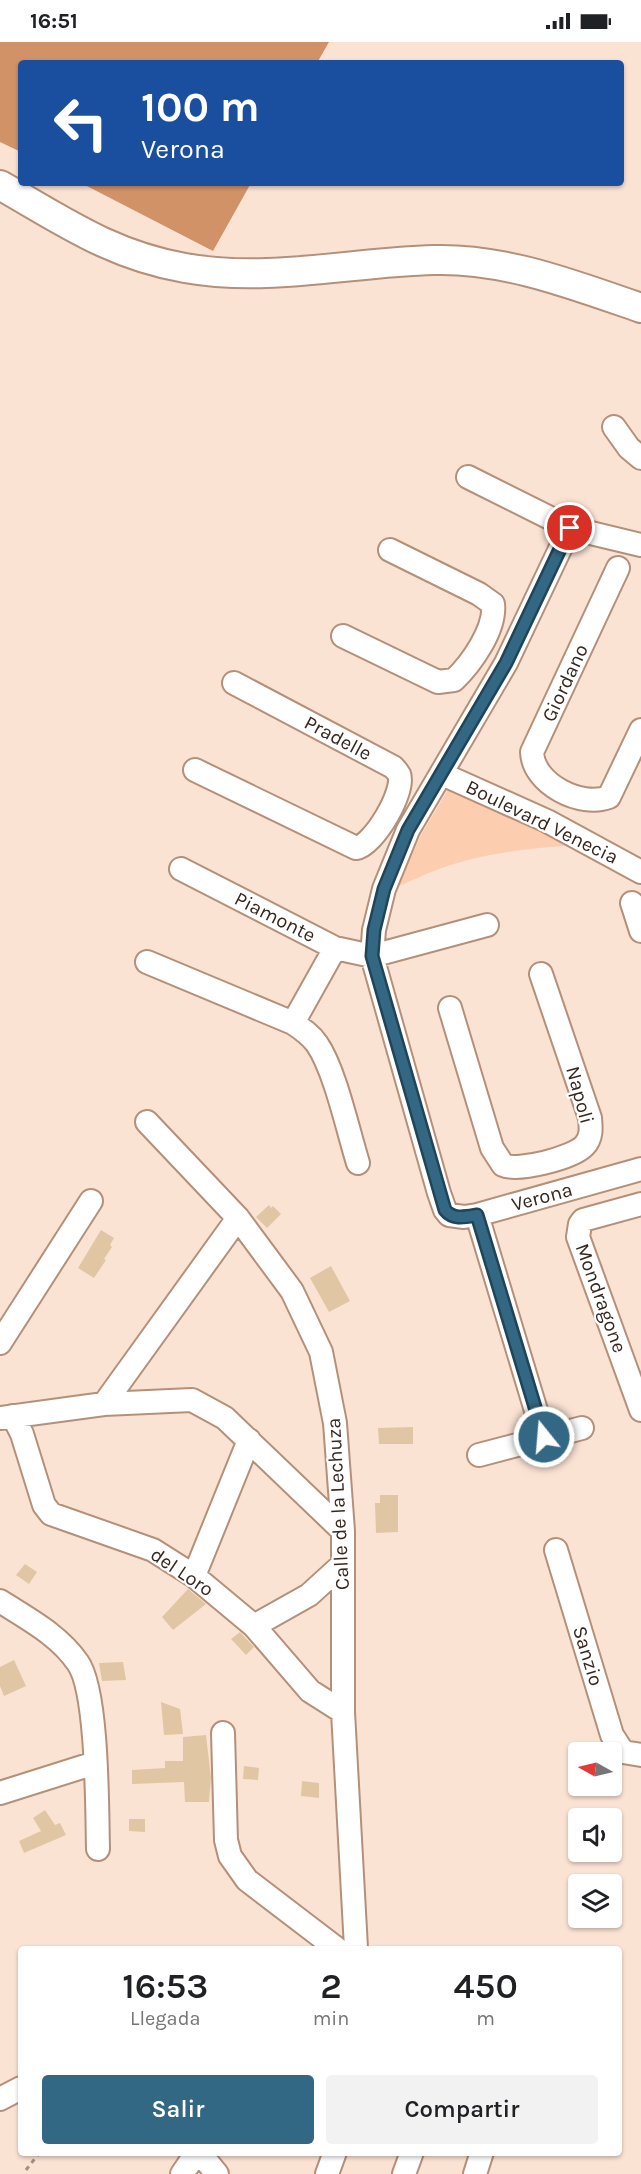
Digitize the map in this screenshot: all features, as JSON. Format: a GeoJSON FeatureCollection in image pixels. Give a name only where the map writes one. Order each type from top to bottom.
{"type":"FeatureCollection","features":[{"type":"Feature","properties":{"kind":"main road"},"geometry":{"type":"LineString","coordinates":[[0,165],[18,175]]}},
{"type":"Feature","properties":{"kind":"main road"},"geometry":{"type":"LineString","coordinates":[[0,185],[75,220],[156,243],[216,254],[240,255],[434,241],[486,243],[641,289]]}},
{"type":"Feature","properties":{"kind":"main road"},"geometry":{"type":"LineString","coordinates":[[34,186],[75,220],[90,238],[153,261],[214,273],[240,274],[435,260],[482,262],[546,278],[641,308]]}},
{"type":"Feature","properties":{"kind":"street"},"geometry":{"type":"LineString","coordinates":[[615,427],[629,448],[641,458]]}},
{"type":"Feature","properties":{"kind":"street"},"geometry":{"type":"LineString","coordinates":[[468,477],[570,528],[641,545]]}},
{"type":"Feature","properties":{"kind":"street"},"geometry":{"type":"LineString","coordinates":[[487,925],[372,956],[374,930],[384,889],[408,830],[506,663],[570,528]]}},
{"type":"Feature","properties":{"kind":"street"},"geometry":{"type":"LineString","coordinates":[[343,636],[438,682],[454,680],[479,650],[494,612],[493,604],[478,594],[390,550]]}},
{"type":"Feature","properties":{"kind":"street","name":"Giordano"},"geometry":{"type":"LineString","coordinates":[[618,568],[532,752],[532,762],[546,780],[560,789],[591,801],[609,797],[641,730]]}},
{"type":"Feature","properties":{"kind":"street"},"geometry":{"type":"LineString","coordinates":[[479,650],[506,663]]}},
{"type":"Feature","properties":{"kind":"street","name":"Pradelle"},"geometry":{"type":"LineString","coordinates":[[195,770],[356,848],[368,843],[386,818],[400,781],[399,773],[393,767],[234,683]]}},
{"type":"Feature","properties":{"kind":"street","name":"Boulevard Venecia"},"geometry":{"type":"LineString","coordinates":[[442,774],[547,821],[641,872]]}},
{"type":"Feature","properties":{"kind":"street"},"geometry":{"type":"LineString","coordinates":[[547,821],[560,789]]}},
{"type":"Feature","properties":{"kind":"street"},"geometry":{"type":"LineString","coordinates":[[386,818],[408,830]]}},
{"type":"Feature","properties":{"kind":"street","name":"Piamonte"},"geometry":{"type":"LineString","coordinates":[[181,870],[335,948],[372,956]]}},
{"type":"Feature","properties":{"kind":"street"},"geometry":{"type":"LineString","coordinates":[[632,903],[641,930]]}},
{"type":"Feature","properties":{"kind":"street"},"geometry":{"type":"LineString","coordinates":[[292,1023],[335,948]]}},
{"type":"Feature","properties":{"kind":"street","name":"Verona"},"geometry":{"type":"LineString","coordinates":[[372,956],[445,1210],[449,1215],[456,1217],[477,1215],[641,1169]]}},
{"type":"Feature","properties":{"kind":"street"},"geometry":{"type":"LineString","coordinates":[[147,962],[292,1023],[307,1033],[318,1045],[334,1086],[358,1163]]}},
{"type":"Feature","properties":{"kind":"street","name":"Napoli"},"geometry":{"type":"LineString","coordinates":[[450,1008],[497,1158],[510,1168],[551,1160],[584,1146],[589,1139],[591,1129],[586,1105],[541,974]]}},
{"type":"Feature","properties":{"kind":"street","name":"Calle de la Lechuza"},"geometry":{"type":"LineString","coordinates":[[147,1122],[238,1218],[292,1291],[321,1352],[335,1423],[343,1531],[343,1712],[356,1946]]}},
{"type":"Feature","properties":{"kind":"street"},"geometry":{"type":"LineString","coordinates":[[551,1160],[561,1193]]}},
{"type":"Feature","properties":{"kind":"street"},"geometry":{"type":"LineString","coordinates":[[607,1179],[617,1210],[641,1204]]}},
{"type":"Feature","properties":{"kind":"street"},"geometry":{"type":"LineString","coordinates":[[0,1343],[91,1201]]}},
{"type":"Feature","properties":{"kind":"street","name":"Mondragone"},"geometry":{"type":"LineString","coordinates":[[617,1210],[583,1220],[578,1237],[641,1410]]}},
{"type":"Feature","properties":{"kind":"street"},"geometry":{"type":"LineString","coordinates":[[477,1215],[544,1437]]}},
{"type":"Feature","properties":{"kind":"street"},"geometry":{"type":"LineString","coordinates":[[104,1404],[238,1218]]}},
{"type":"Feature","properties":{"kind":"street"},"geometry":{"type":"LineString","coordinates":[[7,1417],[104,1404],[192,1400],[225,1418],[343,1531]]}},
{"type":"Feature","properties":{"kind":"street","name":"del Loro"},"geometry":{"type":"LineString","coordinates":[[7,1417],[22,1434],[44,1505],[51,1514],[153,1550],[194,1576],[254,1626],[310,1691],[343,1712]]}},
{"type":"Feature","properties":{"kind":"street"},"geometry":{"type":"LineString","coordinates":[[479,1455],[582,1428]]}},
{"type":"Feature","properties":{"kind":"street"},"geometry":{"type":"LineString","coordinates":[[194,1576],[249,1440]]}},
{"type":"Feature","properties":{"kind":"street","name":"Sanzio"},"geometry":{"type":"LineString","coordinates":[[556,1550],[612,1735],[618,1747],[636,1755]]}},
{"type":"Feature","properties":{"kind":"street"},"geometry":{"type":"LineString","coordinates":[[254,1626],[309,1595],[343,1564]]}},
{"type":"Feature","properties":{"kind":"street"},"geometry":{"type":"LineString","coordinates":[[0,1601],[54,1635],[80,1665],[89,1696],[95,1763],[98,1849]]}},
{"type":"Feature","properties":{"kind":"street"},"geometry":{"type":"LineString","coordinates":[[223,1733],[226,1840],[230,1856],[248,1880],[333,1946]]}},
{"type":"Feature","properties":{"kind":"street"},"geometry":{"type":"LineString","coordinates":[[0,1793],[95,1763]]}},
{"type":"Feature","properties":{"kind":"street"},"geometry":{"type":"LineString","coordinates":[[0,2099],[18,2090]]}},
{"type":"Feature","properties":{"kind":"street"},"geometry":{"type":"LineString","coordinates":[[182,2174],[195,2156]]}},
{"type":"Feature","properties":{"kind":"street"},"geometry":{"type":"LineString","coordinates":[[201,2156],[217,2174]]}},
{"type":"Feature","properties":{"kind":"street"},"geometry":{"type":"LineString","coordinates":[[327,2174],[334,2156]]}},
{"type":"Feature","properties":{"kind":"street"},"geometry":{"type":"LineString","coordinates":[[404,2174],[411,2156]]}},
{"type":"Feature","properties":{"kind":"street"},"geometry":{"type":"LineString","coordinates":[[475,2174],[481,2156]]}},
{"type":"Feature","properties":{"kind":"path"},"geometry":{"type":"LineString","coordinates":[[26,2170],[37,2156]]}},
{"type":"Feature","properties":{"kind":"shaded area"},"geometry":{"type":"Polygon","coordinates":[[[0,42],[329,42],[319,60],[18,60],[18,151],[0,142],[0,42]]]}},
{"type":"Feature","properties":{"kind":"shaded area"},"geometry":{"type":"Polygon","coordinates":[[[87,186],[249,186],[213,251],[87,186]]]}},
{"type":"Feature","properties":{"kind":"shaded area"},"geometry":{"type":"Polygon","coordinates":[[[455,787],[571,845],[521,850],[471,859],[434,871],[397,887],[421,835],[449,788],[455,787]]]}},
{"type":"Feature","properties":{"kind":"building"},"geometry":{"type":"Polygon","coordinates":[[[269,1205],[281,1214],[267,1228],[256,1217],[269,1205]]]}},
{"type":"Feature","properties":{"kind":"building"},"geometry":{"type":"Polygon","coordinates":[[[101,1230],[114,1238],[110,1245],[112,1247],[104,1259],[106,1260],[94,1278],[78,1268],[101,1230]]]}},
{"type":"Feature","properties":{"kind":"building"},"geometry":{"type":"Polygon","coordinates":[[[331,1266],[350,1301],[329,1312],[310,1278],[331,1266]]]}},
{"type":"Feature","properties":{"kind":"building"},"geometry":{"type":"Polygon","coordinates":[[[413,1427],[413,1444],[379,1444],[378,1428],[413,1427]]]}},
{"type":"Feature","properties":{"kind":"building"},"geometry":{"type":"Polygon","coordinates":[[[380,1495],[398,1495],[398,1532],[376,1533],[375,1503],[380,1503],[380,1495]]]}},
{"type":"Feature","properties":{"kind":"building"},"geometry":{"type":"Polygon","coordinates":[[[25,1564],[37,1572],[29,1584],[16,1575],[25,1564]]]}},
{"type":"Feature","properties":{"kind":"building"},"geometry":{"type":"Polygon","coordinates":[[[188,1589],[206,1604],[173,1630],[162,1617],[188,1589]]]}},
{"type":"Feature","properties":{"kind":"building"},"geometry":{"type":"Polygon","coordinates":[[[240,1632],[254,1647],[246,1655],[231,1639],[240,1632]]]}},
{"type":"Feature","properties":{"kind":"building"},"geometry":{"type":"Polygon","coordinates":[[[14,1660],[26,1686],[4,1696],[0,1686],[0,1667],[14,1660]]]}},
{"type":"Feature","properties":{"kind":"building"},"geometry":{"type":"Polygon","coordinates":[[[123,1662],[126,1680],[102,1681],[99,1663],[123,1662]]]}},
{"type":"Feature","properties":{"kind":"building"},"geometry":{"type":"Polygon","coordinates":[[[161,1702],[180,1709],[183,1734],[164,1735],[161,1702]]]}},
{"type":"Feature","properties":{"kind":"building"},"geometry":{"type":"Polygon","coordinates":[[[206,1735],[211,1778],[209,1802],[185,1802],[184,1782],[132,1784],[132,1770],[165,1768],[165,1761],[183,1761],[183,1737],[206,1735]]]}},
{"type":"Feature","properties":{"kind":"building"},"geometry":{"type":"Polygon","coordinates":[[[244,1766],[259,1768],[258,1780],[243,1779],[244,1766]]]}},
{"type":"Feature","properties":{"kind":"building"},"geometry":{"type":"Polygon","coordinates":[[[302,1781],[319,1783],[319,1798],[301,1796],[302,1781]]]}},
{"type":"Feature","properties":{"kind":"building"},"geometry":{"type":"Polygon","coordinates":[[[45,1810],[55,1825],[60,1823],[66,1835],[24,1853],[19,1841],[41,1831],[33,1818],[45,1810]]]}},
{"type":"Feature","properties":{"kind":"building"},"geometry":{"type":"Polygon","coordinates":[[[129,1819],[145,1819],[145,1832],[129,1831],[129,1819]]]}},
{"type":"Feature","properties":{"kind":"route"},"geometry":{"type":"LineString","coordinates":[[544,1437],[477,1215],[456,1217],[449,1215],[445,1210],[372,956],[374,930],[384,889],[408,830],[506,663],[570,528]]}}]}
